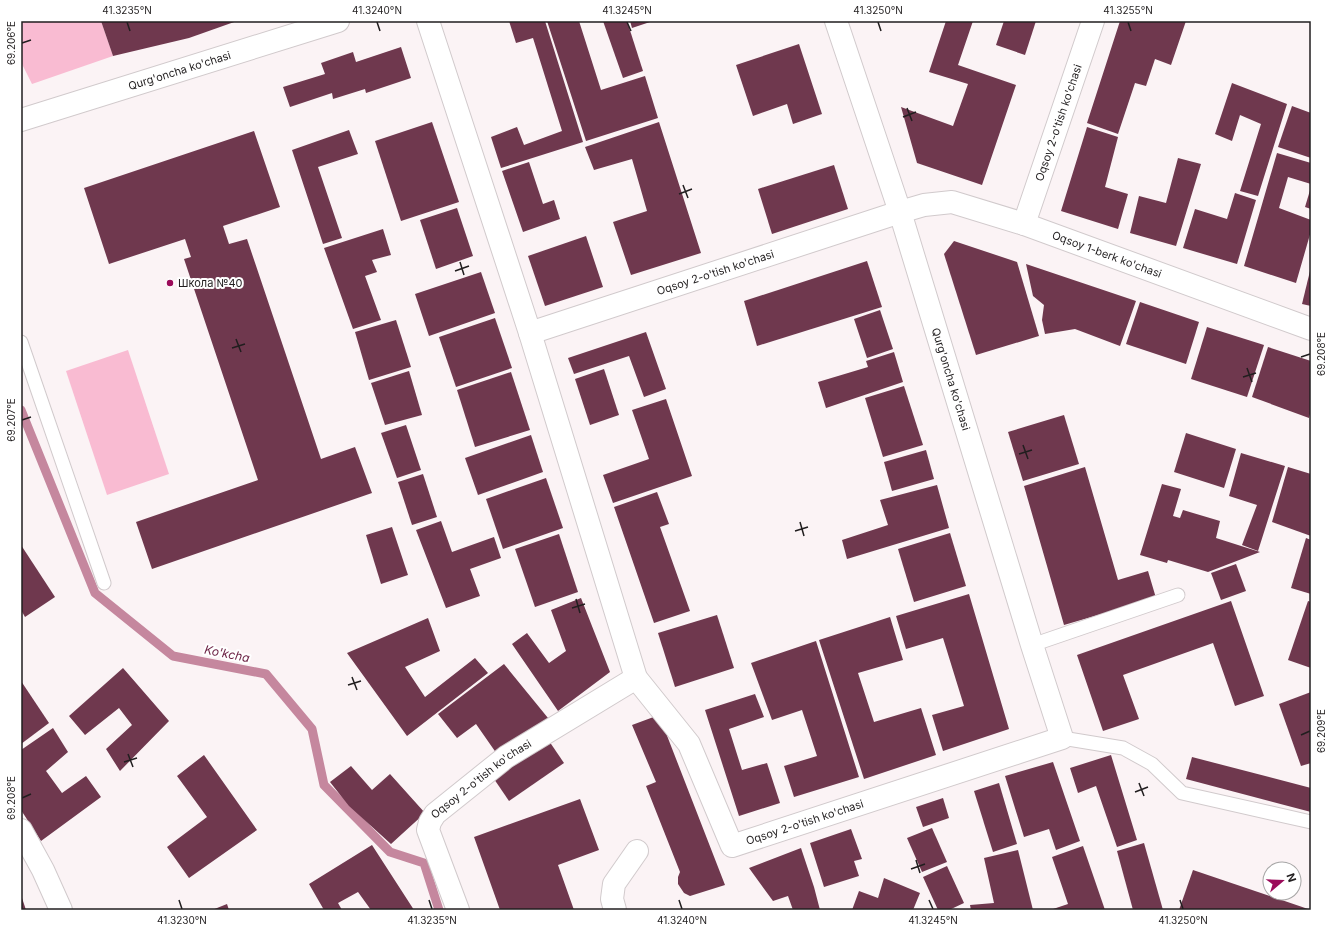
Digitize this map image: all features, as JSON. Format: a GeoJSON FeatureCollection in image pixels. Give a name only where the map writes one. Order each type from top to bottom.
{"type":"FeatureCollection","features":[{"type":"Feature","properties":{"kind":"street","name":"Qurg'oncha ko'chasi"},"geometry":{"type":"LineString","coordinates":[[21,120],[338,21]]}},
{"type":"Feature","properties":{"kind":"street","name":"Oqsoy 2-o'tish ko'chasi"},"geometry":{"type":"LineString","coordinates":[[428,21],[530,333],[636,678],[689,744],[732,846],[1062,738]]}},
{"type":"Feature","properties":{"kind":"street","name":"Qurg'oncha ko'chasi"},"geometry":{"type":"LineString","coordinates":[[836,21],[900,212],[1032,645],[1062,738]]}},
{"type":"Feature","properties":{"kind":"street","name":"Oqsoy 2-o'tish ko'chasi"},"geometry":{"type":"LineString","coordinates":[[1024,224],[1093,21]]}},
{"type":"Feature","properties":{"kind":"street","name":"Oqsoy 1-berk ko'chasi"},"geometry":{"type":"LineString","coordinates":[[900,212],[924,205],[952,202],[1024,224],[1311,328]]}},
{"type":"Feature","properties":{"kind":"street","name":"Oqsoy 2-o'tish ko'chasi"},"geometry":{"type":"LineString","coordinates":[[530,333],[900,212]]}},
{"type":"Feature","properties":{"kind":"street","name":"Oqsoy 2-o'tish ko'chasi"},"geometry":{"type":"LineString","coordinates":[[458,910],[428,830],[430,822],[435,814],[506,757],[636,678]]}},
{"type":"Feature","properties":{"kind":"street"},"geometry":{"type":"LineString","coordinates":[[21,830],[43,870],[61,910]]}},
{"type":"Feature","properties":{"kind":"street"},"geometry":{"type":"LineString","coordinates":[[615,910],[612,899],[614,884],[637,851]]}},
{"type":"Feature","properties":{"kind":"lane"},"geometry":{"type":"LineString","coordinates":[[21,342],[104,583]]}},
{"type":"Feature","properties":{"kind":"lane"},"geometry":{"type":"LineString","coordinates":[[1032,645],[1178,594]]}},
{"type":"Feature","properties":{"kind":"lane"},"geometry":{"type":"LineString","coordinates":[[1062,738],[1123,748],[1152,764],[1182,793],[1311,822]]}},
{"type":"Feature","properties":{"kind":"shaded area"},"geometry":{"type":"Polygon","coordinates":[[[21,21],[101,21],[113,56],[32,84],[21,62],[21,21]]]}},
{"type":"Feature","properties":{"kind":"shaded area"},"geometry":{"type":"Polygon","coordinates":[[[128,350],[169,474],[107,495],[66,371],[128,350]]]}},
{"type":"Feature","properties":{"kind":"building"},"geometry":{"type":"Polygon","coordinates":[[[101,21],[237,21],[189,38],[113,56],[101,21]]]}},
{"type":"Feature","properties":{"kind":"building"},"geometry":{"type":"Polygon","coordinates":[[[509,21],[545,21],[583,142],[501,168],[491,137],[517,127],[524,145],[562,131],[533,38],[516,43],[509,21]]]}},
{"type":"Feature","properties":{"kind":"building"},"geometry":{"type":"Polygon","coordinates":[[[547,21],[579,21],[601,90],[645,76],[658,118],[586,141],[547,21]]]}},
{"type":"Feature","properties":{"kind":"building"},"geometry":{"type":"Polygon","coordinates":[[[603,21],[627,21],[643,71],[623,78],[603,21]]]}},
{"type":"Feature","properties":{"kind":"building"},"geometry":{"type":"Polygon","coordinates":[[[630,21],[653,21],[632,28],[630,21]]]}},
{"type":"Feature","properties":{"kind":"building"},"geometry":{"type":"Polygon","coordinates":[[[946,21],[973,21],[958,65],[1016,85],[982,185],[917,163],[901,107],[953,126],[968,84],[929,72],[946,21]]]}},
{"type":"Feature","properties":{"kind":"building"},"geometry":{"type":"Polygon","coordinates":[[[1004,21],[1036,21],[1025,55],[996,45],[1004,21]]]}},
{"type":"Feature","properties":{"kind":"building"},"geometry":{"type":"Polygon","coordinates":[[[1120,21],[1186,21],[1171,65],[1155,59],[1146,86],[1135,83],[1118,134],[1087,123],[1120,21]]]}},
{"type":"Feature","properties":{"kind":"building"},"geometry":{"type":"Polygon","coordinates":[[[799,44],[822,114],[793,124],[787,104],[753,116],[736,65],[799,44]]]}},
{"type":"Feature","properties":{"kind":"building"},"geometry":{"type":"Polygon","coordinates":[[[401,47],[411,78],[366,93],[365,89],[333,99],[332,93],[290,107],[283,87],[325,74],[321,63],[353,52],[356,62],[401,47]]]}},
{"type":"Feature","properties":{"kind":"building"},"geometry":{"type":"Polygon","coordinates":[[[1232,83],[1287,104],[1258,196],[1240,191],[1261,124],[1240,115],[1232,141],[1215,134],[1232,83]]]}},
{"type":"Feature","properties":{"kind":"building"},"geometry":{"type":"Polygon","coordinates":[[[1292,106],[1311,113],[1311,158],[1278,147],[1292,106]]]}},
{"type":"Feature","properties":{"kind":"building"},"geometry":{"type":"Polygon","coordinates":[[[432,122],[459,202],[401,221],[375,141],[432,122]]]}},
{"type":"Feature","properties":{"kind":"building"},"geometry":{"type":"Polygon","coordinates":[[[659,122],[701,253],[631,275],[613,222],[647,211],[632,159],[594,170],[585,147],[659,122]]]}},
{"type":"Feature","properties":{"kind":"building"},"geometry":{"type":"Polygon","coordinates":[[[1087,127],[1118,137],[1105,187],[1128,194],[1118,229],[1061,211],[1087,127]]]}},
{"type":"Feature","properties":{"kind":"building"},"geometry":{"type":"Polygon","coordinates":[[[349,130],[358,154],[318,167],[342,238],[323,244],[292,150],[349,130]]]}},
{"type":"Feature","properties":{"kind":"building"},"geometry":{"type":"Polygon","coordinates":[[[254,131],[280,207],[223,226],[229,244],[247,239],[321,459],[355,447],[372,493],[152,569],[136,522],[258,480],[184,259],[191,257],[185,239],[109,264],[84,188],[254,131]]]}},
{"type":"Feature","properties":{"kind":"building"},"geometry":{"type":"Polygon","coordinates":[[[1277,153],[1311,163],[1311,184],[1288,177],[1279,208],[1311,220],[1311,231],[1296,283],[1244,266],[1277,153]]]}},
{"type":"Feature","properties":{"kind":"building"},"geometry":{"type":"Polygon","coordinates":[[[1178,158],[1201,164],[1176,246],[1130,233],[1139,196],[1166,203],[1178,158]]]}},
{"type":"Feature","properties":{"kind":"building"},"geometry":{"type":"Polygon","coordinates":[[[529,162],[543,204],[554,200],[560,219],[523,232],[502,171],[529,162]]]}},
{"type":"Feature","properties":{"kind":"building"},"geometry":{"type":"Polygon","coordinates":[[[834,165],[848,209],[772,234],[758,189],[834,165]]]}},
{"type":"Feature","properties":{"kind":"building"},"geometry":{"type":"Polygon","coordinates":[[[1311,187],[1311,209],[1305,207],[1311,187]]]}},
{"type":"Feature","properties":{"kind":"building"},"geometry":{"type":"Polygon","coordinates":[[[1235,193],[1256,200],[1237,264],[1183,248],[1195,209],[1227,219],[1235,193]]]}},
{"type":"Feature","properties":{"kind":"building"},"geometry":{"type":"Polygon","coordinates":[[[457,208],[473,256],[436,269],[420,220],[457,208]]]}},
{"type":"Feature","properties":{"kind":"building"},"geometry":{"type":"Polygon","coordinates":[[[383,229],[391,255],[372,260],[377,272],[365,276],[381,320],[353,329],[324,248],[383,229]]]}},
{"type":"Feature","properties":{"kind":"building"},"geometry":{"type":"Polygon","coordinates":[[[586,236],[603,287],[545,306],[528,256],[586,236]]]}},
{"type":"Feature","properties":{"kind":"building"},"geometry":{"type":"Polygon","coordinates":[[[954,241],[1017,262],[1039,336],[976,355],[944,254],[954,241]]]}},
{"type":"Feature","properties":{"kind":"building"},"geometry":{"type":"Polygon","coordinates":[[[867,261],[882,307],[757,346],[744,301],[867,261]]]}},
{"type":"Feature","properties":{"kind":"building"},"geometry":{"type":"Polygon","coordinates":[[[1026,264],[1136,301],[1120,346],[1075,329],[1045,334],[1042,320],[1044,305],[1033,296],[1026,264]]]}},
{"type":"Feature","properties":{"kind":"building"},"geometry":{"type":"Polygon","coordinates":[[[1311,271],[1311,306],[1302,304],[1311,271]]]}},
{"type":"Feature","properties":{"kind":"building"},"geometry":{"type":"Polygon","coordinates":[[[481,272],[495,313],[429,336],[415,294],[481,272]]]}},
{"type":"Feature","properties":{"kind":"building"},"geometry":{"type":"Polygon","coordinates":[[[1140,302],[1199,322],[1186,364],[1126,344],[1140,302]]]}},
{"type":"Feature","properties":{"kind":"building"},"geometry":{"type":"Polygon","coordinates":[[[880,310],[893,349],[867,358],[854,319],[880,310]]]}},
{"type":"Feature","properties":{"kind":"building"},"geometry":{"type":"Polygon","coordinates":[[[495,318],[512,368],[456,387],[439,337],[495,318]]]}},
{"type":"Feature","properties":{"kind":"building"},"geometry":{"type":"Polygon","coordinates":[[[396,320],[411,367],[369,380],[355,332],[396,320]]]}},
{"type":"Feature","properties":{"kind":"building"},"geometry":{"type":"Polygon","coordinates":[[[1207,327],[1264,345],[1247,397],[1191,379],[1207,327]]]}},
{"type":"Feature","properties":{"kind":"building"},"geometry":{"type":"Polygon","coordinates":[[[646,332],[666,389],[644,397],[629,356],[574,374],[568,358],[646,332]]]}},
{"type":"Feature","properties":{"kind":"building"},"geometry":{"type":"Polygon","coordinates":[[[1268,347],[1311,361],[1311,410],[1309,418],[1252,397],[1268,347]]]}},
{"type":"Feature","properties":{"kind":"building"},"geometry":{"type":"Polygon","coordinates":[[[894,352],[903,382],[826,408],[818,382],[868,367],[866,361],[894,352]]]}},
{"type":"Feature","properties":{"kind":"building"},"geometry":{"type":"Polygon","coordinates":[[[604,369],[619,415],[590,425],[575,379],[604,369]]]}},
{"type":"Feature","properties":{"kind":"building"},"geometry":{"type":"Polygon","coordinates":[[[409,371],[422,415],[385,425],[371,383],[409,371]]]}},
{"type":"Feature","properties":{"kind":"building"},"geometry":{"type":"Polygon","coordinates":[[[511,372],[530,430],[475,447],[457,390],[511,372]]]}},
{"type":"Feature","properties":{"kind":"building"},"geometry":{"type":"Polygon","coordinates":[[[904,386],[923,445],[883,457],[865,398],[904,386]]]}},
{"type":"Feature","properties":{"kind":"building"},"geometry":{"type":"Polygon","coordinates":[[[666,399],[692,476],[613,503],[603,475],[649,459],[632,410],[666,399]]]}},
{"type":"Feature","properties":{"kind":"building"},"geometry":{"type":"Polygon","coordinates":[[[1064,415],[1079,464],[1023,481],[1008,432],[1064,415]]]}},
{"type":"Feature","properties":{"kind":"building"},"geometry":{"type":"Polygon","coordinates":[[[406,425],[421,470],[397,478],[381,433],[406,425]]]}},
{"type":"Feature","properties":{"kind":"building"},"geometry":{"type":"Polygon","coordinates":[[[1186,433],[1236,449],[1224,488],[1174,472],[1186,433]]]}},
{"type":"Feature","properties":{"kind":"building"},"geometry":{"type":"Polygon","coordinates":[[[531,435],[543,472],[478,495],[465,458],[531,435]]]}},
{"type":"Feature","properties":{"kind":"building"},"geometry":{"type":"Polygon","coordinates":[[[926,450],[934,479],[892,491],[884,462],[926,450]]]}},
{"type":"Feature","properties":{"kind":"building"},"geometry":{"type":"Polygon","coordinates":[[[1241,453],[1285,466],[1258,551],[1242,545],[1257,505],[1229,496],[1241,453]]]}},
{"type":"Feature","properties":{"kind":"building"},"geometry":{"type":"Polygon","coordinates":[[[1085,467],[1118,580],[1148,571],[1156,598],[1064,625],[1024,486],[1085,467]]]}},
{"type":"Feature","properties":{"kind":"building"},"geometry":{"type":"Polygon","coordinates":[[[1288,467],[1311,474],[1311,536],[1272,522],[1288,467]]]}},
{"type":"Feature","properties":{"kind":"building"},"geometry":{"type":"Polygon","coordinates":[[[423,474],[437,517],[412,525],[398,482],[423,474]]]}},
{"type":"Feature","properties":{"kind":"building"},"geometry":{"type":"Polygon","coordinates":[[[546,478],[563,528],[503,549],[486,499],[546,478]]]}},
{"type":"Feature","properties":{"kind":"building"},"geometry":{"type":"Polygon","coordinates":[[[1162,484],[1181,489],[1173,516],[1180,518],[1183,510],[1220,521],[1216,538],[1260,552],[1208,572],[1168,560],[1167,563],[1140,555],[1162,484]]]}},
{"type":"Feature","properties":{"kind":"building"},"geometry":{"type":"Polygon","coordinates":[[[937,485],[949,528],[847,559],[842,540],[888,525],[880,500],[937,485]]]}},
{"type":"Feature","properties":{"kind":"building"},"geometry":{"type":"Polygon","coordinates":[[[657,492],[669,524],[660,527],[690,611],[654,623],[614,507],[657,492]]]}},
{"type":"Feature","properties":{"kind":"building"},"geometry":{"type":"Polygon","coordinates":[[[441,521],[452,552],[494,537],[501,558],[470,569],[480,596],[446,608],[416,530],[441,521]]]}},
{"type":"Feature","properties":{"kind":"building"},"geometry":{"type":"Polygon","coordinates":[[[392,527],[408,575],[381,584],[366,535],[392,527]]]}},
{"type":"Feature","properties":{"kind":"building"},"geometry":{"type":"Polygon","coordinates":[[[950,533],[966,586],[914,602],[898,549],[950,533]]]}},
{"type":"Feature","properties":{"kind":"building"},"geometry":{"type":"Polygon","coordinates":[[[559,534],[578,592],[535,607],[515,549],[559,534]]]}},
{"type":"Feature","properties":{"kind":"building"},"geometry":{"type":"Polygon","coordinates":[[[1306,538],[1311,540],[1311,594],[1291,588],[1306,538]]]}},
{"type":"Feature","properties":{"kind":"building"},"geometry":{"type":"Polygon","coordinates":[[[21,545],[55,597],[25,617],[21,610],[21,545]]]}},
{"type":"Feature","properties":{"kind":"building"},"geometry":{"type":"Polygon","coordinates":[[[1236,564],[1246,591],[1221,600],[1211,573],[1236,564]]]}},
{"type":"Feature","properties":{"kind":"building"},"geometry":{"type":"Polygon","coordinates":[[[969,594],[1009,729],[943,751],[932,715],[964,706],[943,638],[906,649],[896,616],[969,594]]]}},
{"type":"Feature","properties":{"kind":"building"},"geometry":{"type":"Polygon","coordinates":[[[581,598],[610,672],[558,711],[512,644],[527,633],[549,663],[566,651],[551,610],[581,598]]]}},
{"type":"Feature","properties":{"kind":"building"},"geometry":{"type":"Polygon","coordinates":[[[1231,601],[1264,696],[1235,706],[1213,643],[1123,675],[1139,719],[1103,731],[1077,655],[1231,601]]]}},
{"type":"Feature","properties":{"kind":"building"},"geometry":{"type":"Polygon","coordinates":[[[1308,601],[1311,602],[1311,668],[1288,660],[1308,601]]]}},
{"type":"Feature","properties":{"kind":"building"},"geometry":{"type":"Polygon","coordinates":[[[717,615],[734,668],[675,687],[658,633],[717,615]]]}},
{"type":"Feature","properties":{"kind":"building"},"geometry":{"type":"Polygon","coordinates":[[[890,617],[903,660],[858,673],[874,722],[921,708],[936,755],[864,779],[819,640],[890,617]]]}},
{"type":"Feature","properties":{"kind":"building"},"geometry":{"type":"Polygon","coordinates":[[[428,618],[440,651],[405,667],[425,697],[475,658],[488,673],[407,736],[347,653],[428,618]]]}},
{"type":"Feature","properties":{"kind":"building"},"geometry":{"type":"Polygon","coordinates":[[[816,641],[859,777],[794,797],[784,766],[817,756],[802,710],[772,720],[751,663],[816,641]]]}},
{"type":"Feature","properties":{"kind":"building"},"geometry":{"type":"Polygon","coordinates":[[[504,664],[548,718],[499,757],[476,724],[457,738],[438,714],[504,664]]]}},
{"type":"Feature","properties":{"kind":"building"},"geometry":{"type":"Polygon","coordinates":[[[123,668],[169,721],[120,771],[106,749],[132,725],[119,708],[85,735],[69,716],[123,668]]]}},
{"type":"Feature","properties":{"kind":"building"},"geometry":{"type":"Polygon","coordinates":[[[21,681],[49,723],[21,744],[21,681]]]}},
{"type":"Feature","properties":{"kind":"building"},"geometry":{"type":"Polygon","coordinates":[[[1311,692],[1311,763],[1301,766],[1279,704],[1311,692]]]}},
{"type":"Feature","properties":{"kind":"building"},"geometry":{"type":"Polygon","coordinates":[[[755,694],[764,717],[729,729],[742,770],[767,763],[780,803],[739,816],[705,710],[755,694]]]}},
{"type":"Feature","properties":{"kind":"building"},"geometry":{"type":"Polygon","coordinates":[[[659,715],[725,885],[690,896],[684,893],[678,884],[680,872],[646,786],[656,782],[632,725],[659,715]]]}},
{"type":"Feature","properties":{"kind":"building"},"geometry":{"type":"Polygon","coordinates":[[[53,728],[68,752],[46,771],[62,793],[86,776],[101,797],[41,841],[21,810],[21,750],[53,728]]]}},
{"type":"Feature","properties":{"kind":"building"},"geometry":{"type":"Polygon","coordinates":[[[547,738],[564,763],[509,801],[492,776],[547,738]]]}},
{"type":"Feature","properties":{"kind":"building"},"geometry":{"type":"Polygon","coordinates":[[[204,755],[257,830],[189,878],[167,847],[207,817],[177,776],[204,755]]]}},
{"type":"Feature","properties":{"kind":"building"},"geometry":{"type":"Polygon","coordinates":[[[1111,755],[1137,840],[1117,847],[1096,786],[1078,793],[1070,768],[1111,755]]]}},
{"type":"Feature","properties":{"kind":"building"},"geometry":{"type":"Polygon","coordinates":[[[1192,757],[1311,788],[1311,812],[1186,779],[1192,757]]]}},
{"type":"Feature","properties":{"kind":"building"},"geometry":{"type":"Polygon","coordinates":[[[1053,762],[1080,841],[1056,850],[1049,829],[1024,837],[1005,776],[1053,762]]]}},
{"type":"Feature","properties":{"kind":"building"},"geometry":{"type":"Polygon","coordinates":[[[351,766],[372,790],[390,774],[425,813],[391,844],[349,806],[330,782],[351,766]]]}},
{"type":"Feature","properties":{"kind":"building"},"geometry":{"type":"Polygon","coordinates":[[[999,783],[1017,844],[993,852],[974,791],[999,783]]]}},
{"type":"Feature","properties":{"kind":"building"},"geometry":{"type":"Polygon","coordinates":[[[943,798],[949,818],[923,827],[916,807],[943,798]]]}},
{"type":"Feature","properties":{"kind":"building"},"geometry":{"type":"Polygon","coordinates":[[[580,799],[599,850],[558,865],[574,910],[500,910],[474,837],[580,799]]]}},
{"type":"Feature","properties":{"kind":"building"},"geometry":{"type":"Polygon","coordinates":[[[932,828],[947,862],[922,872],[907,838],[932,828]]]}},
{"type":"Feature","properties":{"kind":"building"},"geometry":{"type":"Polygon","coordinates":[[[851,829],[862,859],[854,861],[859,876],[824,887],[810,843],[851,829]]]}},
{"type":"Feature","properties":{"kind":"building"},"geometry":{"type":"Polygon","coordinates":[[[1144,843],[1163,910],[1133,910],[1117,851],[1144,843]]]}},
{"type":"Feature","properties":{"kind":"building"},"geometry":{"type":"Polygon","coordinates":[[[372,845],[414,910],[371,910],[358,892],[338,903],[342,910],[324,910],[309,884],[372,845]]]}},
{"type":"Feature","properties":{"kind":"building"},"geometry":{"type":"Polygon","coordinates":[[[1083,846],[1105,910],[1050,910],[1068,904],[1052,857],[1083,846]]]}},
{"type":"Feature","properties":{"kind":"building"},"geometry":{"type":"Polygon","coordinates":[[[801,848],[820,910],[793,910],[788,896],[773,901],[749,868],[801,848]]]}},
{"type":"Feature","properties":{"kind":"building"},"geometry":{"type":"Polygon","coordinates":[[[1018,850],[1033,910],[971,910],[970,905],[994,903],[984,858],[1018,850]]]}},
{"type":"Feature","properties":{"kind":"building"},"geometry":{"type":"Polygon","coordinates":[[[947,866],[964,903],[949,910],[938,910],[923,877],[947,866]]]}},
{"type":"Feature","properties":{"kind":"building"},"geometry":{"type":"Polygon","coordinates":[[[1193,870],[1262,893],[1262,901],[1284,901],[1311,910],[1179,910],[1193,870]]]}},
{"type":"Feature","properties":{"kind":"building"},"geometry":{"type":"Polygon","coordinates":[[[884,878],[920,893],[913,910],[852,910],[859,891],[878,898],[884,878]]]}},
{"type":"Feature","properties":{"kind":"building"},"geometry":{"type":"Polygon","coordinates":[[[21,895],[26,910],[21,910],[21,895]]]}},
{"type":"Feature","properties":{"kind":"building"},"geometry":{"type":"Polygon","coordinates":[[[227,904],[229,910],[212,910],[227,904]]]}},
{"type":"Feature","properties":{"kind":"waterway","name":"Ko'kcha"},"geometry":{"type":"LineString","coordinates":[[21,410],[95,593],[173,656],[266,674],[312,729],[324,785],[390,852],[424,863],[439,910]]}},
{"type":"Feature","properties":{"kind":"place","name":"Школа №40"},"geometry":{"type":"Point","coordinates":[170,283]}}]}
